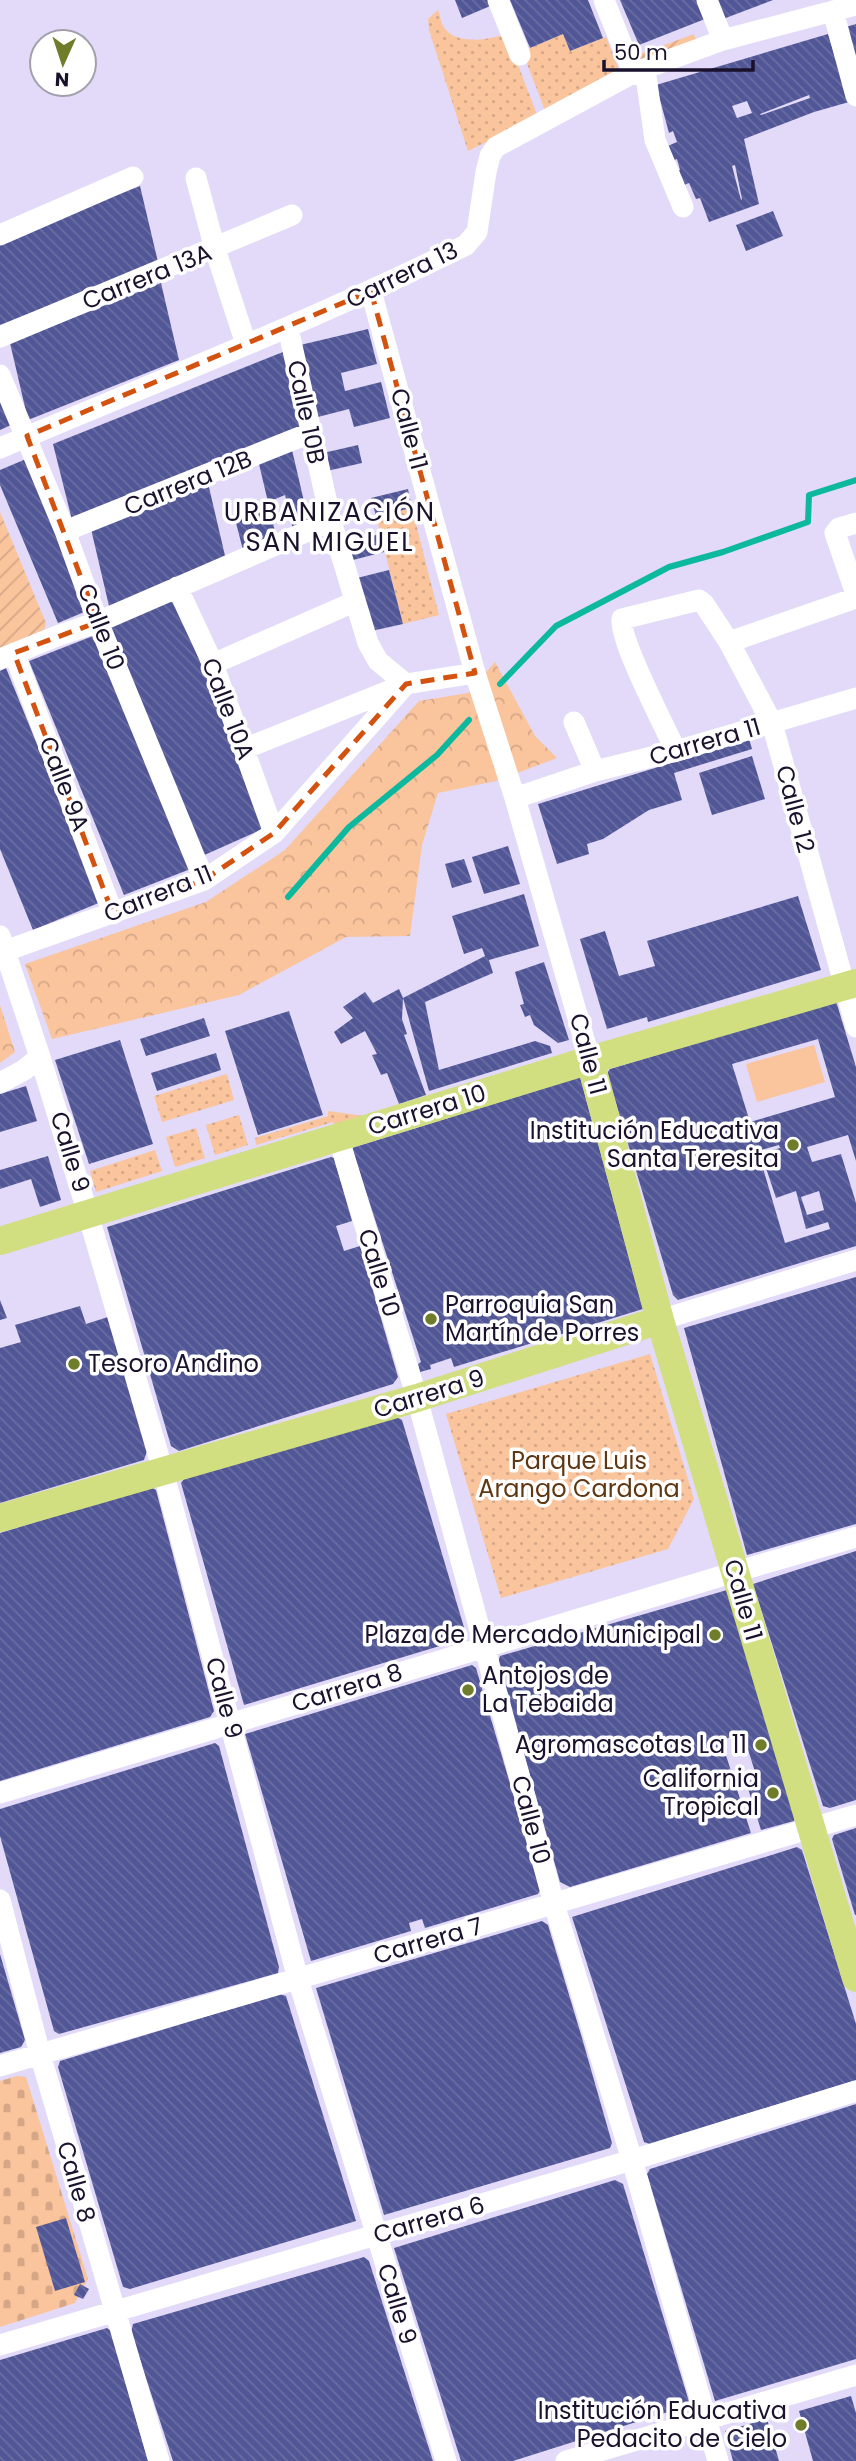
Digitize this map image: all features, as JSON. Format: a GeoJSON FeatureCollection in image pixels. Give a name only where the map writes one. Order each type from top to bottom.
{"type":"FeatureCollection","features":[{"type":"Feature","properties":{"kind":"main road","name":"Carrera 10"},"geometry":{"type":"LineString","coordinates":[[0,1241],[590,1060],[850,985]]}},
{"type":"Feature","properties":{"kind":"main road","name":"Calle 11"},"geometry":{"type":"LineString","coordinates":[[590,1060],[660,1320],[856,1978]]}},
{"type":"Feature","properties":{"kind":"main road","name":"Carrera 9"},"geometry":{"type":"LineString","coordinates":[[0,1518],[417,1398],[660,1320]]}},
{"type":"Feature","properties":{"kind":"street"},"geometry":{"type":"LineString","coordinates":[[498,0],[520,55]]}},
{"type":"Feature","properties":{"kind":"street"},"geometry":{"type":"LineString","coordinates":[[604,0],[633,73],[646,76],[655,140],[683,207]]}},
{"type":"Feature","properties":{"kind":"street"},"geometry":{"type":"LineString","coordinates":[[707,0],[723,40]]}},
{"type":"Feature","properties":{"kind":"street"},"geometry":{"type":"LineString","coordinates":[[845,6],[856,96]]}},
{"type":"Feature","properties":{"kind":"street","name":"Carrera 13"},"geometry":{"type":"LineString","coordinates":[[0,448],[288,328],[466,245],[477,232],[486,172],[490,156],[496,147],[633,73],[723,40],[845,6]]}},
{"type":"Feature","properties":{"kind":"street"},"geometry":{"type":"LineString","coordinates":[[0,235],[134,177]]}},
{"type":"Feature","properties":{"kind":"street"},"geometry":{"type":"LineString","coordinates":[[196,178],[215,249],[246,344]]}},
{"type":"Feature","properties":{"kind":"street","name":"Carrera 13A"},"geometry":{"type":"LineString","coordinates":[[0,337],[292,215]]}},
{"type":"Feature","properties":{"kind":"street","name":"Calle 11"},"geometry":{"type":"LineString","coordinates":[[371,291],[475,673],[515,798],[590,1060]]}},
{"type":"Feature","properties":{"kind":"street","name":"Calle 10B"},"geometry":{"type":"LineString","coordinates":[[288,328],[331,521],[354,602],[368,643],[378,662],[406,684]]}},
{"type":"Feature","properties":{"kind":"street","name":"Calle 10"},"geometry":{"type":"LineString","coordinates":[[0,374],[204,880]]}},
{"type":"Feature","properties":{"kind":"street","name":"Carrera 12B"},"geometry":{"type":"LineString","coordinates":[[65,531],[310,433]]}},
{"type":"Feature","properties":{"kind":"street"},"geometry":{"type":"LineString","coordinates":[[7,656],[98,622],[331,521]]}},
{"type":"Feature","properties":{"kind":"street"},"geometry":{"type":"LineString","coordinates":[[729,642],[856,596],[835,533],[839,528],[850,524]]}},
{"type":"Feature","properties":{"kind":"street","name":"Calle 10A"},"geometry":{"type":"LineString","coordinates":[[177,587],[213,664],[274,833]]}},
{"type":"Feature","properties":{"kind":"street","name":"Calle 12"},"geometry":{"type":"LineString","coordinates":[[676,751],[638,669],[621,626],[622,619],[699,600],[729,642],[772,723],[850,985],[856,1027]]}},
{"type":"Feature","properties":{"kind":"street"},"geometry":{"type":"LineString","coordinates":[[213,664],[354,602]]}},
{"type":"Feature","properties":{"kind":"street","name":"Calle 9A"},"geometry":{"type":"LineString","coordinates":[[7,656],[113,914]]}},
{"type":"Feature","properties":{"kind":"street"},"geometry":{"type":"LineString","coordinates":[[244,749],[406,684],[475,673]]}},
{"type":"Feature","properties":{"kind":"street","name":"Carrera 11"},"geometry":{"type":"LineString","coordinates":[[3,943],[113,914],[204,880],[274,833],[406,684]]}},
{"type":"Feature","properties":{"kind":"street","name":"Carrera 11"},"geometry":{"type":"LineString","coordinates":[[515,798],[595,771],[676,751],[856,698]]}},
{"type":"Feature","properties":{"kind":"street"},"geometry":{"type":"LineString","coordinates":[[574,722],[595,771]]}},
{"type":"Feature","properties":{"kind":"street","name":"Calle 9"},"geometry":{"type":"LineString","coordinates":[[3,943],[88,1214],[163,1471],[298,1979],[446,2461]]}},
{"type":"Feature","properties":{"kind":"street"},"geometry":{"type":"LineString","coordinates":[[0,1083],[24,1070],[40,1057]]}},
{"type":"Feature","properties":{"kind":"street","name":"Calle 10"},"geometry":{"type":"LineString","coordinates":[[338,1136],[417,1398],[554,1904],[632,2160],[718,2461]]}},
{"type":"Feature","properties":{"kind":"street","name":"Carrera 9"},"geometry":{"type":"LineString","coordinates":[[660,1320],[856,1259]]}},
{"type":"Feature","properties":{"kind":"street","name":"Carrera 8"},"geometry":{"type":"LineString","coordinates":[[0,1793],[856,1538]]}},
{"type":"Feature","properties":{"kind":"street","name":"Carrera 7"},"geometry":{"type":"LineString","coordinates":[[0,2066],[856,1815]]}},
{"type":"Feature","properties":{"kind":"street","name":"Calle 8"},"geometry":{"type":"LineString","coordinates":[[0,1900],[40,2054],[159,2461]]}},
{"type":"Feature","properties":{"kind":"street","name":"Carrera 6"},"geometry":{"type":"LineString","coordinates":[[0,2345],[376,2236],[856,2091]]}},
{"type":"Feature","properties":{"kind":"street"},"geometry":{"type":"LineString","coordinates":[[573,2460],[856,2375]]}},
{"type":"Feature","properties":{"kind":"highlighted area"},"geometry":{"type":"Polygon","coordinates":[[[371,291],[475,673],[406,684],[274,833],[204,880],[113,914],[14,653],[98,622],[27,436],[371,291]]]}},
{"type":"Feature","properties":{"kind":"green space"},"geometry":{"type":"Polygon","coordinates":[[[438,10],[443,26],[455,37],[472,40],[506,34],[538,117],[468,151],[429,30],[428,19],[438,10]]]}},
{"type":"Feature","properties":{"kind":"green space"},"geometry":{"type":"Polygon","coordinates":[[[563,34],[570,51],[606,37],[619,70],[546,113],[524,56],[530,48],[563,34]]]}},
{"type":"Feature","properties":{"kind":"green space"},"geometry":{"type":"Polygon","coordinates":[[[694,34],[696,41],[637,63],[635,56],[694,34]]]}},
{"type":"Feature","properties":{"kind":"green space"},"geometry":{"type":"Polygon","coordinates":[[[412,508],[439,615],[403,624],[376,516],[412,508]]]}},
{"type":"Feature","properties":{"kind":"green space"},"geometry":{"type":"Polygon","coordinates":[[[0,512],[46,623],[44,630],[0,648],[0,512]]]}},
{"type":"Feature","properties":{"kind":"green space"},"geometry":{"type":"Polygon","coordinates":[[[495,662],[535,736],[557,758],[496,781],[438,793],[422,845],[410,936],[346,937],[239,995],[52,1039],[25,964],[206,902],[285,850],[419,701],[468,693],[495,662]]]}},
{"type":"Feature","properties":{"kind":"green space"},"geometry":{"type":"Polygon","coordinates":[[[0,1005],[15,1052],[0,1063],[0,1005]]]}},
{"type":"Feature","properties":{"kind":"green space"},"geometry":{"type":"Polygon","coordinates":[[[814,1045],[825,1082],[757,1102],[746,1064],[814,1045]]]}},
{"type":"Feature","properties":{"kind":"green space"},"geometry":{"type":"Polygon","coordinates":[[[227,1074],[234,1100],[162,1122],[154,1096],[227,1074]]]}},
{"type":"Feature","properties":{"kind":"green space"},"geometry":{"type":"Polygon","coordinates":[[[328,1111],[364,1116],[335,1125],[333,1122],[256,1145],[255,1138],[328,1116],[328,1111]]]}},
{"type":"Feature","properties":{"kind":"green space"},"geometry":{"type":"Polygon","coordinates":[[[239,1115],[248,1145],[215,1155],[206,1125],[239,1115]]]}},
{"type":"Feature","properties":{"kind":"green space"},"geometry":{"type":"Polygon","coordinates":[[[196,1128],[205,1158],[175,1167],[166,1137],[196,1128]]]}},
{"type":"Feature","properties":{"kind":"green space"},"geometry":{"type":"Polygon","coordinates":[[[155,1150],[162,1171],[96,1192],[90,1171],[155,1150]]]}},
{"type":"Feature","properties":{"kind":"green space","name":"Parque Luis Arango Cardona"},"geometry":{"type":"Polygon","coordinates":[[[650,1354],[694,1499],[668,1549],[501,1598],[446,1414],[650,1354]]]}},
{"type":"Feature","properties":{"kind":"green space"},"geometry":{"type":"Polygon","coordinates":[[[17,2076],[26,2077],[88,2279],[75,2303],[0,2327],[0,2081],[17,2076]]]}},
{"type":"Feature","properties":{"kind":"building"},"geometry":{"type":"Polygon","coordinates":[[[455,0],[493,0],[495,4],[462,18],[455,0]]]}},
{"type":"Feature","properties":{"kind":"building"},"geometry":{"type":"Polygon","coordinates":[[[510,0],[588,0],[603,38],[570,51],[563,34],[530,48],[510,0]]]}},
{"type":"Feature","properties":{"kind":"building"},"geometry":{"type":"Polygon","coordinates":[[[620,0],[697,0],[705,19],[639,45],[620,0]]]}},
{"type":"Feature","properties":{"kind":"building"},"geometry":{"type":"Polygon","coordinates":[[[716,0],[773,0],[723,19],[716,0]]]}},
{"type":"Feature","properties":{"kind":"building"},"geometry":{"type":"Polygon","coordinates":[[[856,24],[856,61],[846,27],[856,24]]]}},
{"type":"Feature","properties":{"kind":"building"},"geometry":{"type":"Polygon","coordinates":[[[828,34],[849,102],[814,112],[744,139],[759,204],[709,222],[700,198],[696,199],[689,183],[682,186],[676,172],[680,170],[677,159],[669,162],[663,148],[677,142],[673,131],[669,133],[656,85],[828,34]],[[809,95],[760,114],[810,98],[809,95]],[[747,101],[732,106],[737,118],[752,113],[747,101]],[[735,165],[732,166],[741,200],[735,165]]]}},
{"type":"Feature","properties":{"kind":"building"},"geometry":{"type":"Polygon","coordinates":[[[140,186],[158,262],[0,325],[0,241],[140,186]]]}},
{"type":"Feature","properties":{"kind":"building"},"geometry":{"type":"Polygon","coordinates":[[[773,211],[783,236],[746,251],[736,225],[773,211]]]}},
{"type":"Feature","properties":{"kind":"building"},"geometry":{"type":"Polygon","coordinates":[[[161,283],[179,360],[28,420],[10,343],[161,283]]]}},
{"type":"Feature","properties":{"kind":"building"},"geometry":{"type":"Polygon","coordinates":[[[368,329],[377,364],[341,373],[345,391],[381,382],[390,418],[354,427],[349,409],[314,418],[296,346],[368,329]]]}},
{"type":"Feature","properties":{"kind":"building"},"geometry":{"type":"Polygon","coordinates":[[[288,350],[306,427],[72,520],[53,444],[288,350]]]}},
{"type":"Feature","properties":{"kind":"building"},"geometry":{"type":"Polygon","coordinates":[[[0,399],[11,425],[0,430],[0,399]]]}},
{"type":"Feature","properties":{"kind":"building"},"geometry":{"type":"Polygon","coordinates":[[[358,445],[362,463],[327,471],[323,453],[358,445]]]}},
{"type":"Feature","properties":{"kind":"building"},"geometry":{"type":"Polygon","coordinates":[[[292,450],[310,527],[294,534],[285,495],[268,502],[259,464],[292,450]]]}},
{"type":"Feature","properties":{"kind":"building"},"geometry":{"type":"Polygon","coordinates":[[[26,459],[89,610],[58,623],[0,485],[0,470],[26,459]]]}},
{"type":"Feature","properties":{"kind":"building"},"geometry":{"type":"Polygon","coordinates":[[[208,483],[226,560],[109,606],[91,529],[208,483]]]}},
{"type":"Feature","properties":{"kind":"building"},"geometry":{"type":"Polygon","coordinates":[[[408,489],[412,508],[376,516],[371,498],[408,489]]]}},
{"type":"Feature","properties":{"kind":"building"},"geometry":{"type":"Polygon","coordinates":[[[268,502],[277,540],[244,554],[234,515],[268,502]]]}},
{"type":"Feature","properties":{"kind":"building"},"geometry":{"type":"Polygon","coordinates":[[[380,534],[384,552],[349,561],[345,543],[380,534]]]}},
{"type":"Feature","properties":{"kind":"building"},"geometry":{"type":"Polygon","coordinates":[[[389,570],[403,624],[367,632],[353,579],[389,570]]]}},
{"type":"Feature","properties":{"kind":"building"},"geometry":{"type":"Polygon","coordinates":[[[173,595],[267,827],[200,857],[104,623],[173,595]]]}},
{"type":"Feature","properties":{"kind":"building"},"geometry":{"type":"Polygon","coordinates":[[[98,634],[193,868],[124,895],[29,661],[98,634]]]}},
{"type":"Feature","properties":{"kind":"building"},"geometry":{"type":"Polygon","coordinates":[[[6,668],[101,902],[33,930],[0,849],[0,671],[6,668]]]}},
{"type":"Feature","properties":{"kind":"building"},"geometry":{"type":"Polygon","coordinates":[[[749,739],[752,749],[674,773],[682,800],[649,810],[603,839],[587,844],[589,854],[557,864],[538,804],[749,739]]]}},
{"type":"Feature","properties":{"kind":"building"},"geometry":{"type":"Polygon","coordinates":[[[752,756],[765,799],[712,815],[699,773],[752,756]]]}},
{"type":"Feature","properties":{"kind":"building"},"geometry":{"type":"Polygon","coordinates":[[[508,846],[520,884],[484,894],[472,857],[508,846]]]}},
{"type":"Feature","properties":{"kind":"building"},"geometry":{"type":"Polygon","coordinates":[[[464,859],[472,882],[452,888],[445,864],[464,859]]]}},
{"type":"Feature","properties":{"kind":"building"},"geometry":{"type":"Polygon","coordinates":[[[524,894],[539,946],[489,960],[493,973],[425,1002],[439,1070],[535,1041],[550,1046],[552,1053],[429,1091],[403,998],[485,956],[482,948],[464,954],[452,916],[524,894]]]}},
{"type":"Feature","properties":{"kind":"building"},"geometry":{"type":"Polygon","coordinates":[[[798,896],[821,970],[648,1022],[647,1017],[607,1029],[580,939],[605,931],[619,976],[655,966],[647,941],[798,896]]]}},
{"type":"Feature","properties":{"kind":"building"},"geometry":{"type":"Polygon","coordinates":[[[544,962],[569,1040],[558,1043],[534,1025],[530,1015],[525,1017],[520,1005],[524,1004],[515,972],[544,962]]]}},
{"type":"Feature","properties":{"kind":"building"},"geometry":{"type":"Polygon","coordinates":[[[399,989],[403,998],[402,1019],[407,1034],[404,1035],[426,1095],[399,1104],[387,1073],[381,1075],[372,1055],[377,1054],[365,1031],[341,1044],[334,1032],[353,1018],[343,1007],[365,992],[373,1003],[399,989]]]}},
{"type":"Feature","properties":{"kind":"building"},"geometry":{"type":"Polygon","coordinates":[[[836,1001],[856,1067],[856,1161],[848,1135],[807,1147],[812,1162],[841,1154],[856,1203],[856,1246],[678,1300],[673,1295],[607,1073],[610,1069],[836,1001]],[[818,1039],[732,1064],[750,1122],[835,1097],[818,1039]],[[779,1145],[758,1151],[785,1243],[830,1229],[828,1222],[806,1229],[796,1191],[776,1198],[765,1165],[777,1161],[773,1150],[780,1148],[779,1145]],[[819,1191],[801,1197],[807,1215],[824,1210],[819,1191]]]}},
{"type":"Feature","properties":{"kind":"building"},"geometry":{"type":"Polygon","coordinates":[[[289,1011],[323,1115],[258,1135],[225,1031],[289,1011]]]}},
{"type":"Feature","properties":{"kind":"building"},"geometry":{"type":"Polygon","coordinates":[[[204,1018],[210,1036],[146,1056],[140,1039],[204,1018]]]}},
{"type":"Feature","properties":{"kind":"building"},"geometry":{"type":"Polygon","coordinates":[[[120,1040],[153,1144],[89,1164],[55,1060],[120,1040]]]}},
{"type":"Feature","properties":{"kind":"building"},"geometry":{"type":"Polygon","coordinates":[[[216,1053],[221,1070],[157,1091],[151,1073],[216,1053]]]}},
{"type":"Feature","properties":{"kind":"building"},"geometry":{"type":"Polygon","coordinates":[[[580,1077],[643,1309],[454,1367],[451,1358],[430,1365],[431,1369],[420,1372],[418,1364],[421,1362],[352,1148],[580,1077]]]}},
{"type":"Feature","properties":{"kind":"building"},"geometry":{"type":"Polygon","coordinates":[[[26,1086],[37,1121],[0,1132],[0,1094],[26,1086]]]}},
{"type":"Feature","properties":{"kind":"building"},"geometry":{"type":"Polygon","coordinates":[[[48,1156],[61,1200],[40,1207],[31,1179],[0,1189],[0,1170],[48,1156]]]}},
{"type":"Feature","properties":{"kind":"building"},"geometry":{"type":"Polygon","coordinates":[[[334,1158],[352,1221],[336,1226],[344,1251],[360,1246],[398,1377],[393,1384],[179,1451],[171,1446],[107,1227],[334,1158]]]}},
{"type":"Feature","properties":{"kind":"building"},"geometry":{"type":"Polygon","coordinates":[[[856,1277],[856,1524],[747,1555],[684,1328],[856,1277]]]}},
{"type":"Feature","properties":{"kind":"building"},"geometry":{"type":"Polygon","coordinates":[[[0,1300],[7,1318],[0,1320],[0,1300]]]}},
{"type":"Feature","properties":{"kind":"building"},"geometry":{"type":"Polygon","coordinates":[[[80,1306],[86,1324],[108,1317],[147,1451],[144,1460],[0,1503],[0,1348],[21,1342],[15,1325],[80,1306]]]}},
{"type":"Feature","properties":{"kind":"building"},"geometry":{"type":"Polygon","coordinates":[[[395,1416],[402,1420],[466,1634],[463,1639],[244,1705],[181,1483],[184,1479],[395,1416]]]}},
{"type":"Feature","properties":{"kind":"building"},"geometry":{"type":"Polygon","coordinates":[[[151,1487],[156,1490],[214,1711],[210,1717],[0,1781],[0,1533],[151,1487]]]}},
{"type":"Feature","properties":{"kind":"building"},"geometry":{"type":"Polygon","coordinates":[[[856,1551],[856,1800],[830,1808],[823,1806],[753,1584],[856,1551]]]}},
{"type":"Feature","properties":{"kind":"building"},"geometry":{"type":"Polygon","coordinates":[[[727,1590],[796,1816],[794,1821],[761,1830],[746,1782],[757,1778],[743,1734],[721,1740],[751,1833],[570,1887],[560,1882],[498,1662],[500,1656],[727,1590]]]}},
{"type":"Feature","properties":{"kind":"building"},"geometry":{"type":"Polygon","coordinates":[[[472,1665],[476,1668],[541,1889],[538,1894],[425,1928],[422,1919],[409,1923],[411,1931],[311,1961],[245,1734],[472,1665]]]}},
{"type":"Feature","properties":{"kind":"building"},"geometry":{"type":"Polygon","coordinates":[[[215,1743],[219,1746],[279,1967],[278,1973],[59,2034],[54,2031],[0,1836],[0,1809],[215,1743]]]}},
{"type":"Feature","properties":{"kind":"building"},"geometry":{"type":"Polygon","coordinates":[[[856,1828],[855,1915],[832,1839],[834,1835],[856,1828]]]}},
{"type":"Feature","properties":{"kind":"building"},"geometry":{"type":"Polygon","coordinates":[[[797,1847],[802,1850],[856,2024],[856,2080],[650,2144],[644,2142],[572,1917],[797,1847]]]}},
{"type":"Feature","properties":{"kind":"building"},"geometry":{"type":"Polygon","coordinates":[[[542,1921],[548,1925],[582,2038],[612,2143],[610,2148],[384,2215],[316,1988],[542,1921]]]}},
{"type":"Feature","properties":{"kind":"building"},"geometry":{"type":"Polygon","coordinates":[[[0,1954],[25,2040],[21,2047],[0,2053],[0,1954]]]}},
{"type":"Feature","properties":{"kind":"building"},"geometry":{"type":"Polygon","coordinates":[[[280,1994],[286,1996],[356,2221],[130,2289],[123,2287],[58,2067],[60,2061],[280,1994]]]}},
{"type":"Feature","properties":{"kind":"building"},"geometry":{"type":"Polygon","coordinates":[[[856,2104],[856,2359],[715,2401],[647,2174],[650,2169],[856,2104]]]}},
{"type":"Feature","properties":{"kind":"building"},"geometry":{"type":"Polygon","coordinates":[[[615,2180],[623,2184],[690,2405],[513,2461],[461,2461],[394,2248],[615,2180]]]}},
{"type":"Feature","properties":{"kind":"building"},"geometry":{"type":"Polygon","coordinates":[[[66,2218],[85,2282],[55,2291],[36,2227],[66,2218]]]}},
{"type":"Feature","properties":{"kind":"building"},"geometry":{"type":"Polygon","coordinates":[[[364,2257],[369,2261],[433,2461],[173,2461],[131,2332],[133,2324],[364,2257]]]}},
{"type":"Feature","properties":{"kind":"building"},"geometry":{"type":"Polygon","coordinates":[[[80,2284],[89,2289],[83,2299],[74,2295],[80,2284]]]}},
{"type":"Feature","properties":{"kind":"building"},"geometry":{"type":"Polygon","coordinates":[[[107,2328],[111,2331],[148,2461],[0,2461],[0,2360],[107,2328]]]}},
{"type":"Feature","properties":{"kind":"building"},"geometry":{"type":"Polygon","coordinates":[[[851,2396],[856,2413],[856,2461],[813,2461],[799,2411],[851,2396]]]}},
{"type":"Feature","properties":{"kind":"building"},"geometry":{"type":"Polygon","coordinates":[[[767,2419],[779,2461],[733,2461],[725,2431],[767,2419]]]}},
{"type":"Feature","properties":{"kind":"waterway"},"geometry":{"type":"LineString","coordinates":[[500,684],[556,626],[669,567],[723,552],[808,522],[809,495],[856,480]]}},
{"type":"Feature","properties":{"kind":"waterway"},"geometry":{"type":"LineString","coordinates":[[288,897],[349,827],[437,755],[469,720]]}},
{"type":"Feature","properties":{"kind":"place","name":"Institución Educativa Santa Teresita"},"geometry":{"type":"Point","coordinates":[793,1145]}},
{"type":"Feature","properties":{"kind":"place","name":"Parroquia San Martín de Porres"},"geometry":{"type":"Point","coordinates":[431,1319]}},
{"type":"Feature","properties":{"kind":"place","name":"Tesoro Andino"},"geometry":{"type":"Point","coordinates":[74,1364]}},
{"type":"Feature","properties":{"kind":"place","name":"Plaza de Mercado Municipal"},"geometry":{"type":"Point","coordinates":[715,1635]}},
{"type":"Feature","properties":{"kind":"place","name":"Antojos de La Tebaida"},"geometry":{"type":"Point","coordinates":[468,1690]}},
{"type":"Feature","properties":{"kind":"place","name":"Agromascotas La 11"},"geometry":{"type":"Point","coordinates":[761,1745]}},
{"type":"Feature","properties":{"kind":"place","name":"California Tropical"},"geometry":{"type":"Point","coordinates":[773,1793]}},
{"type":"Feature","properties":{"kind":"place","name":"Institución Educativa Pedacito de Cielo"},"geometry":{"type":"Point","coordinates":[801,2425]}},
{"type":"Feature","properties":{"kind":"district","name":"URBANIZACIÓN SAN MIGUEL"},"geometry":{"type":"Point","coordinates":[330,527]}}]}
